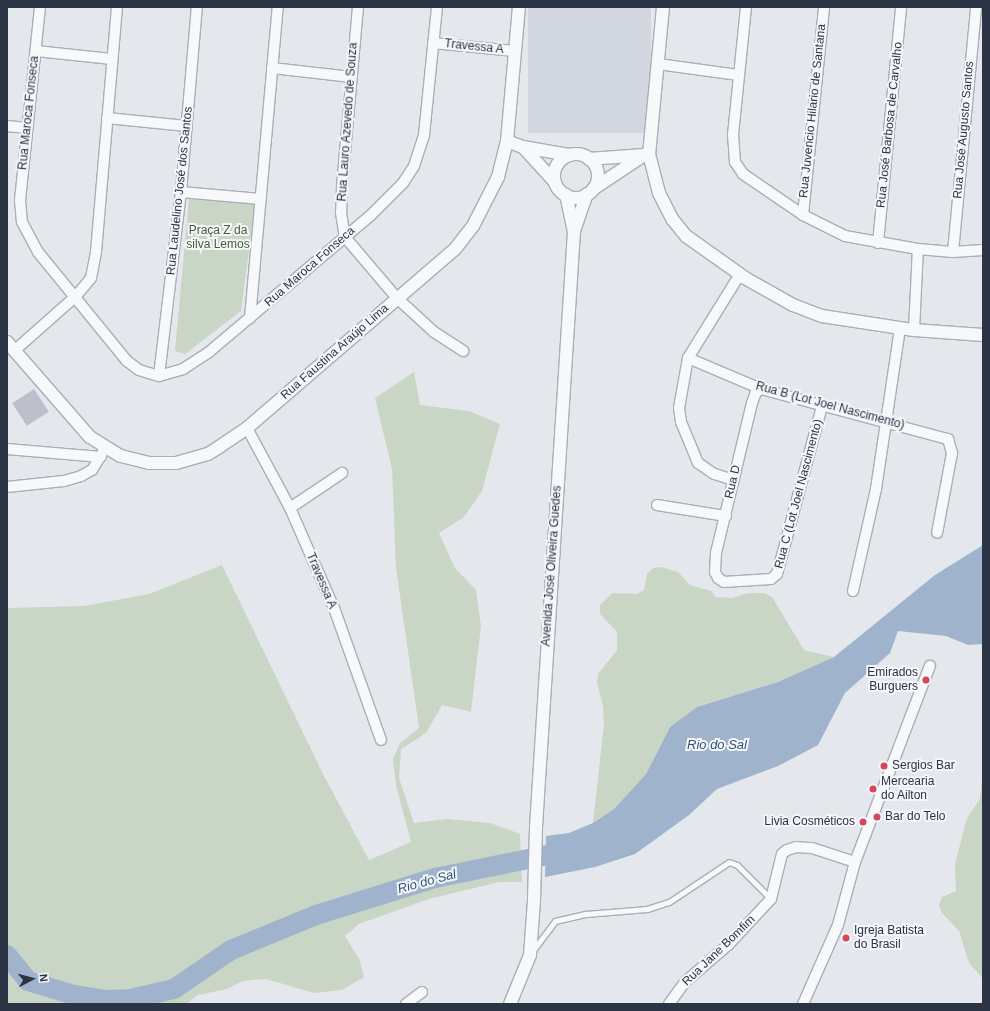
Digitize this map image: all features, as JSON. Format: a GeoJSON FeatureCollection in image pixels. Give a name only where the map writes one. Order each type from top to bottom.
{"type":"FeatureCollection","features":[{"type":"Feature","properties":{"kind":"street","name":"Rua Maroca Fonseca"},"geometry":{"type":"LineString","coordinates":[[40,7],[20,200],[22,222],[38,252],[76,296],[127,361],[139,370],[159,376],[183,369],[195,362],[250,318],[393,194],[414,166],[424,135],[437,7]]}},
{"type":"Feature","properties":{"kind":"street"},"geometry":{"type":"LineString","coordinates":[[11,347],[87,286],[95,265],[117,7]]}},
{"type":"Feature","properties":{"kind":"street","name":"Rua Laudelino José dos Santos"},"geometry":{"type":"LineString","coordinates":[[159,376],[182,192],[197,7]]}},
{"type":"Feature","properties":{"kind":"street"},"geometry":{"type":"LineString","coordinates":[[250,318],[278,7]]}},
{"type":"Feature","properties":{"kind":"street","name":"Rua Lauro Azevedo de Souza"},"geometry":{"type":"LineString","coordinates":[[345,237],[342,188],[358,7]]}},
{"type":"Feature","properties":{"kind":"street","name":"Rua Faustina Araújo Lima"},"geometry":{"type":"LineString","coordinates":[[11,347],[103,452],[149,463],[176,463],[208,454],[247,428],[396,298],[455,249],[473,226],[498,177],[507,141],[520,7]]}},
{"type":"Feature","properties":{"kind":"street"},"geometry":{"type":"LineString","coordinates":[[663,7],[647,155],[659,193],[673,220],[686,236],[740,274],[793,305],[822,316],[914,330],[983,335]]}},
{"type":"Feature","properties":{"kind":"street"},"geometry":{"type":"LineString","coordinates":[[746,7],[733,134],[735,162],[753,182],[803,215],[844,236],[918,249],[953,252],[983,250]]}},
{"type":"Feature","properties":{"kind":"street","name":"Rua Juvencio Hilario de Santana"},"geometry":{"type":"LineString","coordinates":[[803,215],[824,7]]}},
{"type":"Feature","properties":{"kind":"street","name":"Rua José Barbosa de Carvalho"},"geometry":{"type":"LineString","coordinates":[[878,243],[901,7]]}},
{"type":"Feature","properties":{"kind":"street","name":"Rua José Augusto Santos"},"geometry":{"type":"LineString","coordinates":[[953,252],[976,7]]}},
{"type":"Feature","properties":{"kind":"street","name":"Travessa A"},"geometry":{"type":"LineString","coordinates":[[433,43],[515,51]]}},
{"type":"Feature","properties":{"kind":"street"},"geometry":{"type":"LineString","coordinates":[[36,52],[112,59]]}},
{"type":"Feature","properties":{"kind":"street"},"geometry":{"type":"LineString","coordinates":[[658,64],[738,75]]}},
{"type":"Feature","properties":{"kind":"street"},"geometry":{"type":"LineString","coordinates":[[272,68],[351,78]]}},
{"type":"Feature","properties":{"kind":"street"},"geometry":{"type":"LineString","coordinates":[[107,118],[187,126]]}},
{"type":"Feature","properties":{"kind":"street"},"geometry":{"type":"LineString","coordinates":[[7,126],[27,128]]}},
{"type":"Feature","properties":{"kind":"street"},"geometry":{"type":"LineString","coordinates":[[507,141],[523,147],[570,155],[583,155],[589,159],[597,170],[598,177],[590,192]]}},
{"type":"Feature","properties":{"kind":"street"},"geometry":{"type":"LineString","coordinates":[[523,147],[566,195],[580,197],[647,155]]}},
{"type":"Feature","properties":{"kind":"street"},"geometry":{"type":"LineString","coordinates":[[555,182],[555,169],[558,163],[570,155]]}},
{"type":"Feature","properties":{"kind":"street"},"geometry":{"type":"LineString","coordinates":[[589,159],[647,155]]}},
{"type":"Feature","properties":{"kind":"street"},"geometry":{"type":"LineString","coordinates":[[182,192],[261,199]]}},
{"type":"Feature","properties":{"kind":"street","name":"Avenida José Oliveira Guedes"},"geometry":{"type":"LineString","coordinates":[[574,232],[590,192]]}},
{"type":"Feature","properties":{"kind":"street","name":"Avenida José Oliveira Guedes"},"geometry":{"type":"LineString","coordinates":[[510,1004],[530,955],[534,900],[536,827],[574,232],[566,195]]}},
{"type":"Feature","properties":{"kind":"street"},"geometry":{"type":"LineString","coordinates":[[345,237],[396,298],[437,334],[463,351]]}},
{"type":"Feature","properties":{"kind":"street"},"geometry":{"type":"LineString","coordinates":[[914,330],[918,249]]}},
{"type":"Feature","properties":{"kind":"street"},"geometry":{"type":"LineString","coordinates":[[733,480],[714,474],[700,466],[682,426],[679,408],[680,393],[688,358],[740,274]]}},
{"type":"Feature","properties":{"kind":"street"},"geometry":{"type":"LineString","coordinates":[[853,591],[874,496],[900,328]]}},
{"type":"Feature","properties":{"kind":"street","name":"Rua B (Lot Joel Nascimento)"},"geometry":{"type":"LineString","coordinates":[[688,358],[761,389],[941,436],[950,442],[952,454],[937,533]]}},
{"type":"Feature","properties":{"kind":"street","name":"Rua D"},"geometry":{"type":"LineString","coordinates":[[718,578],[714,564],[733,480],[752,403],[756,392],[761,389]]}},
{"type":"Feature","properties":{"kind":"street","name":"Rua C (Lot Joel Nascimento)"},"geometry":{"type":"LineString","coordinates":[[718,578],[728,582],[772,579],[778,571],[822,406]]}},
{"type":"Feature","properties":{"kind":"street","name":"Travessa A"},"geometry":{"type":"LineString","coordinates":[[247,428],[290,508],[334,608],[381,740]]}},
{"type":"Feature","properties":{"kind":"street"},"geometry":{"type":"LineString","coordinates":[[7,449],[103,452],[92,470],[78,477],[7,487]]}},
{"type":"Feature","properties":{"kind":"street"},"geometry":{"type":"LineString","coordinates":[[290,508],[342,473]]}},
{"type":"Feature","properties":{"kind":"street"},"geometry":{"type":"LineString","coordinates":[[657,505],[726,516]]}},
{"type":"Feature","properties":{"kind":"street"},"geometry":{"type":"LineString","coordinates":[[803,1004],[838,925],[855,862],[930,666]]}},
{"type":"Feature","properties":{"kind":"street"},"geometry":{"type":"LineString","coordinates":[[771,900],[782,854],[789,849],[812,848],[855,862]]}},
{"type":"Feature","properties":{"kind":"street","name":"Rua Jane Bomfim"},"geometry":{"type":"LineString","coordinates":[[669,1004],[685,982],[729,944],[771,900]]}},
{"type":"Feature","properties":{"kind":"street"},"geometry":{"type":"LineString","coordinates":[[406,1004],[422,992]]}},
{"type":"Feature","properties":{"kind":"lane"},"geometry":{"type":"LineString","coordinates":[[530,955],[544,933],[555,921],[586,914],[647,909],[669,902],[729,862],[738,865],[771,900]]}},
{"type":"Feature","properties":{"kind":"shaded area"},"geometry":{"type":"Polygon","coordinates":[[[528,7],[651,7],[651,133],[528,133],[528,7]]]}},
{"type":"Feature","properties":{"kind":"green space","name":"Praça Z da silva Lemos"},"geometry":{"type":"Polygon","coordinates":[[[189,199],[255,203],[241,311],[185,354],[175,351],[189,199]]]}},
{"type":"Feature","properties":{"kind":"green space"},"geometry":{"type":"Polygon","coordinates":[[[414,372],[420,405],[469,411],[500,424],[482,491],[464,517],[439,533],[455,568],[476,590],[481,626],[471,712],[442,705],[426,733],[401,749],[399,778],[414,823],[447,819],[490,823],[520,834],[522,882],[499,882],[429,899],[359,924],[345,936],[359,959],[364,977],[342,990],[314,993],[266,979],[243,981],[227,989],[198,995],[186,1004],[7,1004],[7,608],[84,606],[149,594],[222,565],[323,774],[369,860],[411,842],[396,785],[393,759],[400,743],[419,728],[396,568],[392,469],[375,398],[414,372]]]}},
{"type":"Feature","properties":{"kind":"green space"},"geometry":{"type":"Polygon","coordinates":[[[661,567],[678,572],[690,585],[711,591],[716,597],[732,598],[748,593],[764,593],[772,597],[804,650],[834,657],[778,682],[697,707],[670,727],[646,774],[614,809],[593,823],[604,724],[603,707],[597,682],[598,674],[617,650],[617,632],[600,614],[600,605],[612,593],[637,594],[644,590],[647,574],[653,568],[661,567]]]}},
{"type":"Feature","properties":{"kind":"green space"},"geometry":{"type":"Polygon","coordinates":[[[983,769],[983,979],[969,963],[959,931],[942,913],[939,905],[942,897],[956,891],[955,864],[967,818],[980,799],[983,769]]]}},
{"type":"Feature","properties":{"kind":"water","name":"Rio do Sal"},"geometry":{"type":"Polygon","coordinates":[[[983,545],[983,644],[968,645],[946,636],[898,631],[890,653],[845,693],[818,745],[778,766],[717,789],[689,815],[635,854],[595,867],[545,877],[546,836],[569,833],[593,823],[614,809],[646,774],[670,727],[697,707],[778,682],[834,657],[935,575],[983,545]]]}},
{"type":"Feature","properties":{"kind":"building"},"geometry":{"type":"Polygon","coordinates":[[[34,389],[49,412],[27,426],[12,403],[34,389]]]}},
{"type":"Feature","properties":{"kind":"waterway","name":"Rio do Sal"},"geometry":{"type":"LineString","coordinates":[[7,955],[28,981],[74,995],[105,1000],[130,999],[174,989],[231,950],[316,915],[435,878],[573,850]]}},
{"type":"Feature","properties":{"kind":"place","name":"Emirados Burguers"},"geometry":{"type":"Point","coordinates":[926,680]}},
{"type":"Feature","properties":{"kind":"place","name":"Sergios Bar"},"geometry":{"type":"Point","coordinates":[884,766]}},
{"type":"Feature","properties":{"kind":"place","name":"Mercearia do Ailton"},"geometry":{"type":"Point","coordinates":[873,789]}},
{"type":"Feature","properties":{"kind":"place","name":"Bar do Telo"},"geometry":{"type":"Point","coordinates":[877,817]}},
{"type":"Feature","properties":{"kind":"place","name":"Livia Cosméticos"},"geometry":{"type":"Point","coordinates":[863,822]}},
{"type":"Feature","properties":{"kind":"place","name":"Igreja Batista do Brasil"},"geometry":{"type":"Point","coordinates":[846,938]}}]}
